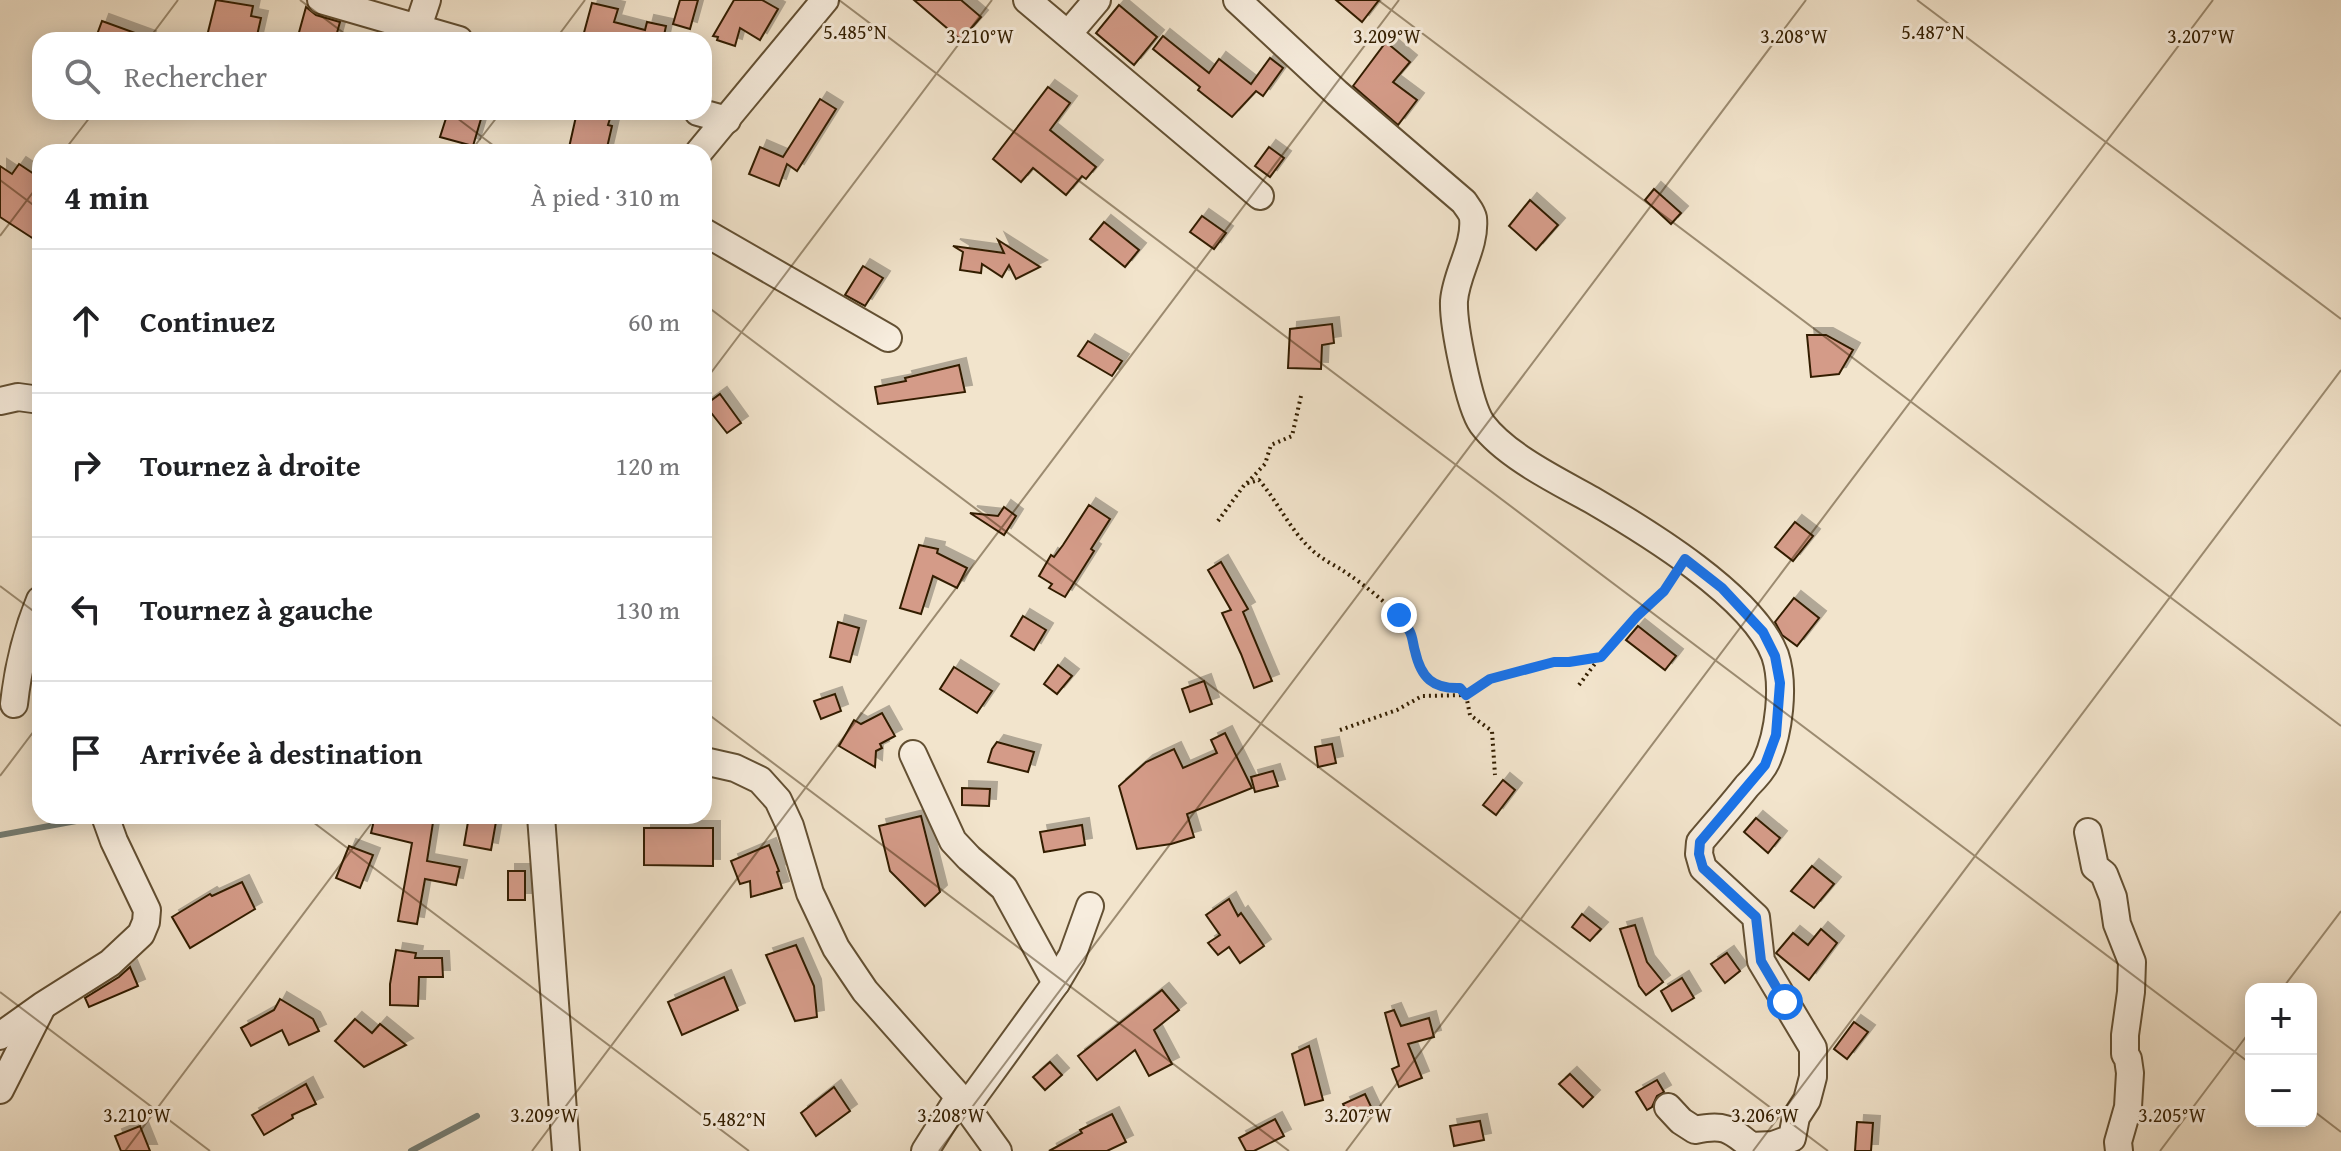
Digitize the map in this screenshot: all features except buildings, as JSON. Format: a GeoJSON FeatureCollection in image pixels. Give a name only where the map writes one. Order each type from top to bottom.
{"type":"FeatureCollection","features":[{"type":"Feature","properties":{"kind":"street"},"geometry":{"type":"LineString","coordinates":[[321,0],[434,32]]}},
{"type":"Feature","properties":{"kind":"street"},"geometry":{"type":"LineString","coordinates":[[418,27],[427,0]]}},
{"type":"Feature","properties":{"kind":"street"},"geometry":{"type":"LineString","coordinates":[[706,144],[825,0]]}},
{"type":"Feature","properties":{"kind":"street"},"geometry":{"type":"LineString","coordinates":[[1027,0],[1260,196]]}},
{"type":"Feature","properties":{"kind":"street"},"geometry":{"type":"LineString","coordinates":[[1068,34],[1097,0]]}},
{"type":"Feature","properties":{"kind":"street"},"geometry":{"type":"LineString","coordinates":[[1237,0],[1337,93],[1464,202],[1473,215],[1471,237],[1454,300],[1459,352],[1481,422],[1498,441],[1539,471],[1685,559],[1722,588],[1763,632],[1775,656],[1780,683],[1776,735],[1765,765],[1700,842],[1699,854],[1703,868],[1756,917],[1761,961],[1813,1048],[1813,1077],[1807,1100],[1796,1117],[1788,1144],[1751,1146],[1737,1134],[1716,1126],[1695,1130],[1668,1107]]}},
{"type":"Feature","properties":{"kind":"street"},"geometry":{"type":"LineString","coordinates":[[712,116],[727,120]]}},
{"type":"Feature","properties":{"kind":"street"},"geometry":{"type":"LineString","coordinates":[[712,237],[888,338]]}},
{"type":"Feature","properties":{"kind":"street"},"geometry":{"type":"LineString","coordinates":[[0,401],[18,397],[32,399]]}},
{"type":"Feature","properties":{"kind":"street"},"geometry":{"type":"LineString","coordinates":[[18,704],[19,664],[32,620]]}},
{"type":"Feature","properties":{"kind":"street"},"geometry":{"type":"LineString","coordinates":[[913,754],[953,841],[1004,888],[1056,983]]}},
{"type":"Feature","properties":{"kind":"street"},"geometry":{"type":"LineString","coordinates":[[712,763],[735,768],[760,780],[778,800],[790,826],[810,893],[836,948],[865,991],[963,1102],[998,1151]]}},
{"type":"Feature","properties":{"kind":"street"},"geometry":{"type":"LineString","coordinates":[[0,1036],[110,963],[141,934],[147,910],[108,824]]}},
{"type":"Feature","properties":{"kind":"street"},"geometry":{"type":"LineString","coordinates":[[542,824],[566,1151]]}},
{"type":"Feature","properties":{"kind":"street"},"geometry":{"type":"LineString","coordinates":[[2088,832],[2095,867],[2104,874],[2113,897],[2117,924],[2132,962],[2125,1045],[2130,1073],[2128,1107],[2118,1142],[2119,1151]]}},
{"type":"Feature","properties":{"kind":"street"},"geometry":{"type":"LineString","coordinates":[[925,1151],[1056,983],[1072,956],[1090,906]]}},
{"type":"Feature","properties":{"kind":"street"},"geometry":{"type":"LineString","coordinates":[[0,1090],[42,1006]]}},
{"type":"Feature","properties":{"kind":"path"},"geometry":{"type":"LineString","coordinates":[[1218,521],[1245,484],[1265,464],[1271,445],[1292,436],[1301,396]]}},
{"type":"Feature","properties":{"kind":"path"},"geometry":{"type":"LineString","coordinates":[[1245,484],[1259,480],[1293,529],[1312,550],[1356,579],[1399,615],[1412,634],[1416,656],[1425,676],[1434,685],[1460,688],[1466,695],[1470,715],[1492,731],[1495,775]]}},
{"type":"Feature","properties":{"kind":"path"},"geometry":{"type":"LineString","coordinates":[[1579,685],[1637,616],[1664,591],[1685,559]]}},
{"type":"Feature","properties":{"kind":"path"},"geometry":{"type":"LineString","coordinates":[[1340,730],[1397,710],[1422,696],[1466,695],[1490,679],[1554,662],[1601,657]]}},
{"type":"Feature","properties":{"kind":"waterway"},"geometry":{"type":"LineString","coordinates":[[0,835],[60,824]]}},
{"type":"Feature","properties":{"kind":"waterway"},"geometry":{"type":"LineString","coordinates":[[411,1151],[477,1116]]}},
{"type":"Feature","properties":{"kind":"route"},"geometry":{"type":"LineString","coordinates":[[1399,615],[1412,634],[1416,656],[1425,676],[1434,685],[1460,688],[1466,695],[1490,679],[1554,662],[1601,657],[1609,645],[1664,591],[1685,559],[1722,588],[1763,632],[1775,656],[1780,683],[1776,735],[1765,765],[1700,842],[1699,854],[1703,868],[1756,917],[1761,961],[1785,1002]]}}]}
